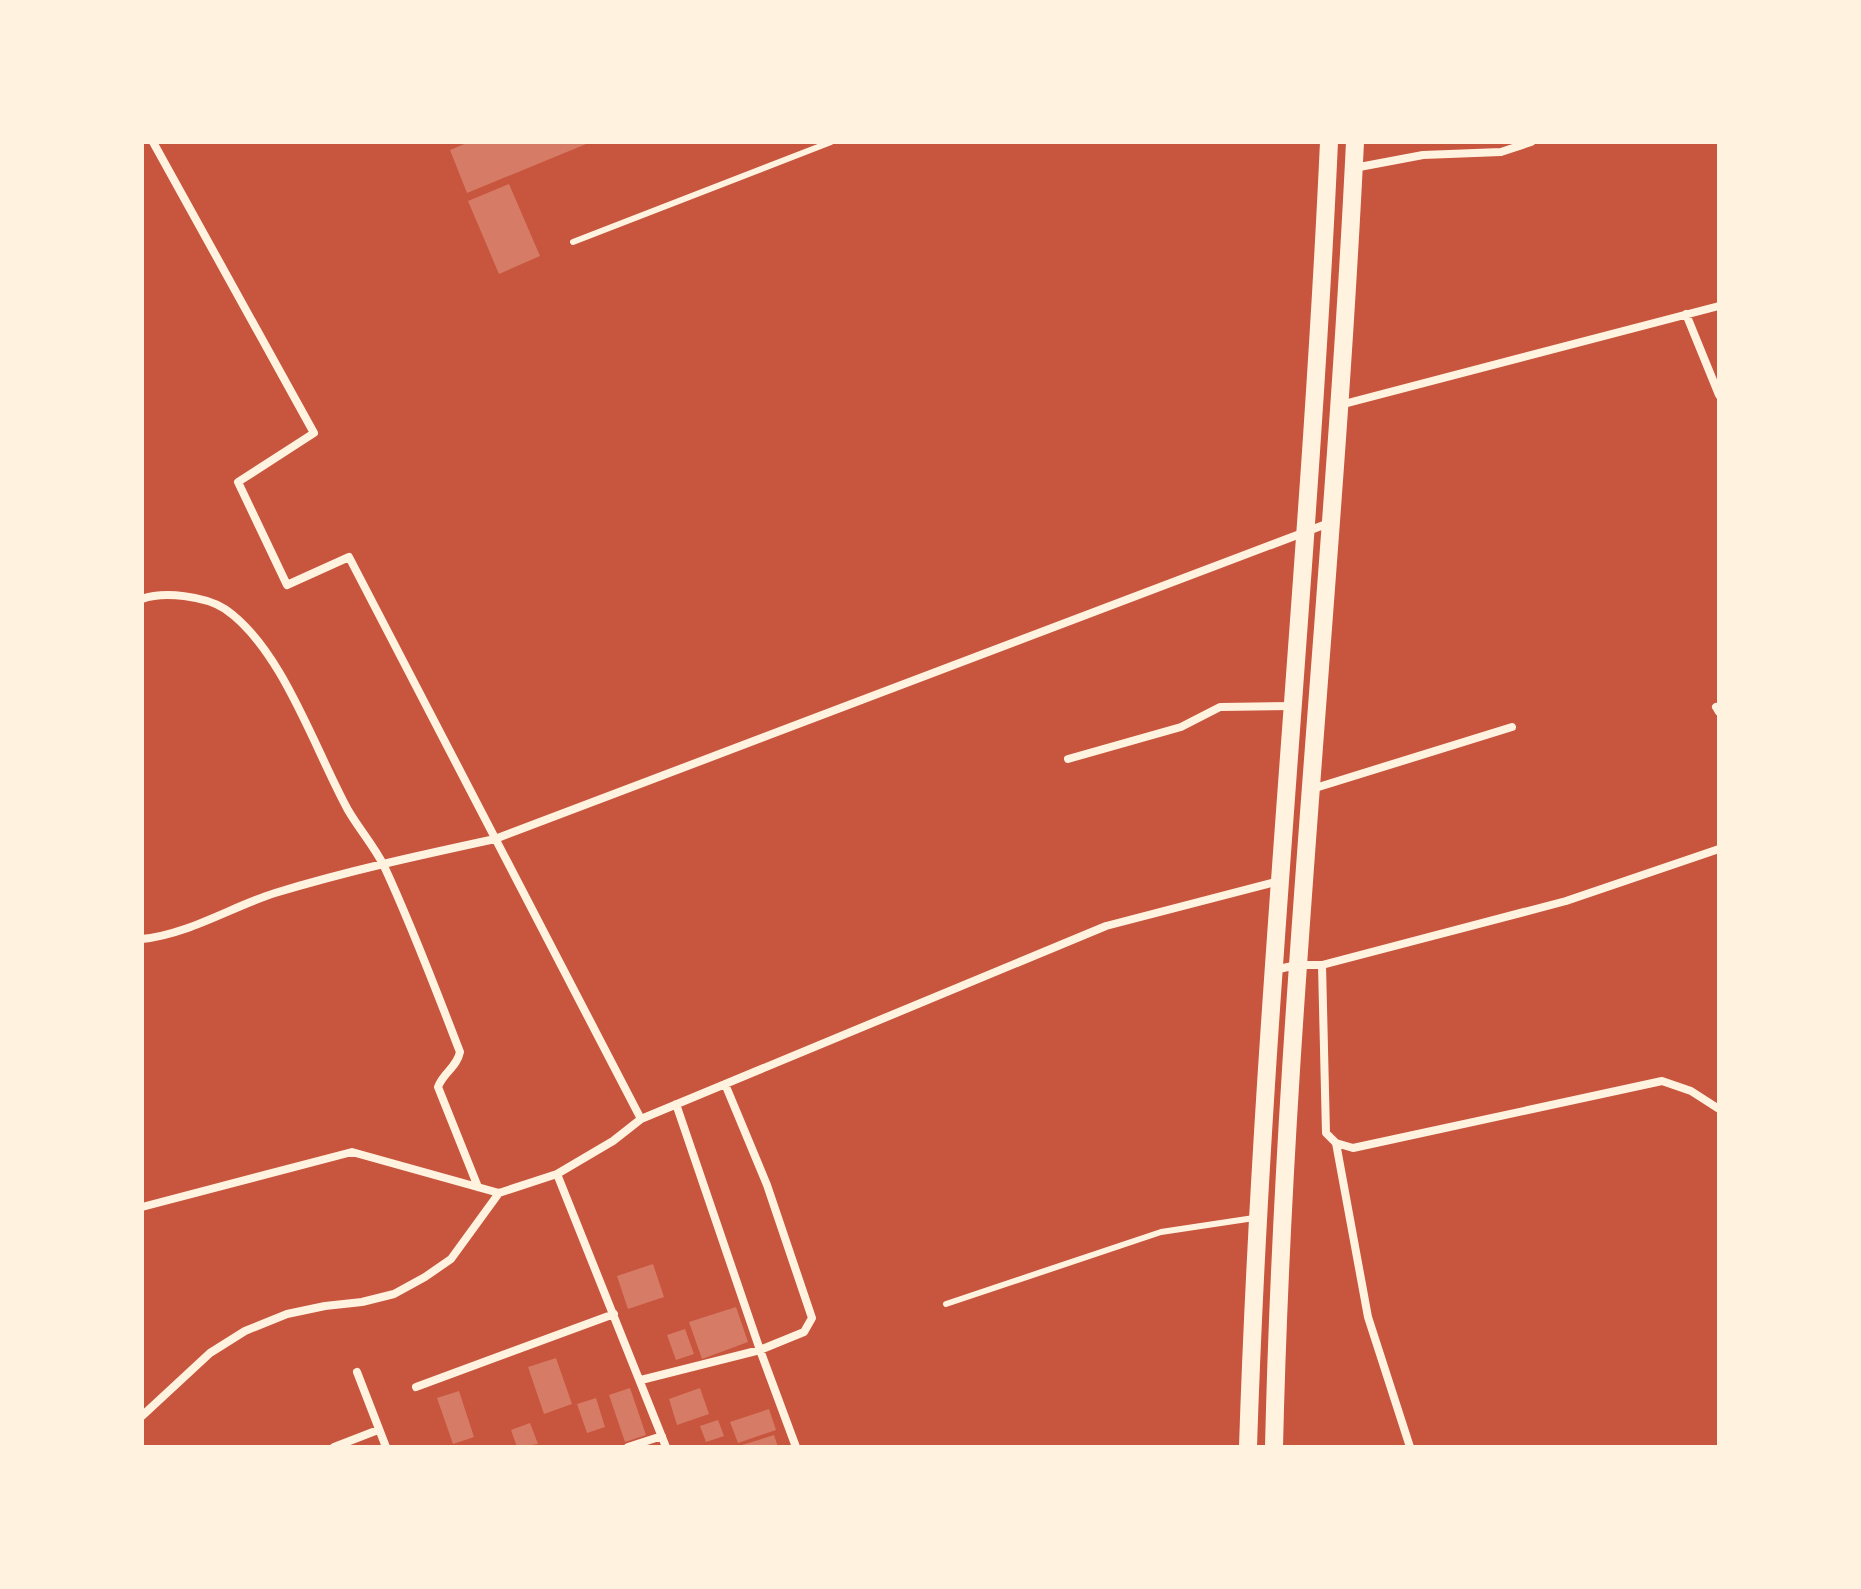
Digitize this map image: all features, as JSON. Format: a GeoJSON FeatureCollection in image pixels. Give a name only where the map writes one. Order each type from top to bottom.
{"type":"FeatureCollection","features":[{"type":"Feature","properties":{"kind":"highway"},"geometry":{"type":"LineString","coordinates":[[1248,1447],[1273,970],[1294,706],[1329,142]]}},
{"type":"Feature","properties":{"kind":"highway"},"geometry":{"type":"LineString","coordinates":[[1274,1447],[1297,965],[1340,405],[1355,142]]}},
{"type":"Feature","properties":{"kind":"street"},"geometry":{"type":"LineString","coordinates":[[153,142],[314,433],[238,482],[287,585],[349,557],[641,1119]]}},
{"type":"Feature","properties":{"kind":"street"},"geometry":{"type":"LineString","coordinates":[[1354,168],[1423,155],[1501,152],[1531,142]]}},
{"type":"Feature","properties":{"kind":"street"},"geometry":{"type":"LineString","coordinates":[[1340,405],[1719,306]]}},
{"type":"Feature","properties":{"kind":"street"},"geometry":{"type":"LineString","coordinates":[[1686,314],[1719,395]]}},
{"type":"Feature","properties":{"kind":"street"},"geometry":{"type":"LineString","coordinates":[[142,939],[197,925],[272,894],[383,863],[495,839],[1329,523]]}},
{"type":"Feature","properties":{"kind":"street"},"geometry":{"type":"LineString","coordinates":[[142,599],[180,597],[211,602],[239,622],[265,652],[289,689],[348,810],[383,863],[460,1052],[458,1062],[441,1078],[438,1087],[478,1187]]}},
{"type":"Feature","properties":{"kind":"street"},"geometry":{"type":"LineString","coordinates":[[1068,759],[1181,727],[1220,707],[1294,706]]}},
{"type":"Feature","properties":{"kind":"street"},"geometry":{"type":"LineString","coordinates":[[1311,789],[1512,727]]}},
{"type":"Feature","properties":{"kind":"street"},"geometry":{"type":"LineString","coordinates":[[1273,970],[1297,965],[1322,965],[1566,901],[1719,849]]}},
{"type":"Feature","properties":{"kind":"street"},"geometry":{"type":"LineString","coordinates":[[142,1207],[352,1152],[499,1193],[557,1174],[613,1141],[641,1119],[1106,926],[1280,880]]}},
{"type":"Feature","properties":{"kind":"street"},"geometry":{"type":"LineString","coordinates":[[1322,965],[1326,1133],[1336,1143],[1353,1148],[1662,1081],[1691,1091],[1719,1109]]}},
{"type":"Feature","properties":{"kind":"street"},"geometry":{"type":"LineString","coordinates":[[641,1380],[760,1350],[804,1332],[812,1318],[767,1185],[725,1084]]}},
{"type":"Feature","properties":{"kind":"street"},"geometry":{"type":"LineString","coordinates":[[676,1104],[796,1447]]}},
{"type":"Feature","properties":{"kind":"street"},"geometry":{"type":"LineString","coordinates":[[1336,1143],[1368,1317],[1410,1447]]}},
{"type":"Feature","properties":{"kind":"street"},"geometry":{"type":"LineString","coordinates":[[557,1174],[666,1447]]}},
{"type":"Feature","properties":{"kind":"street"},"geometry":{"type":"LineString","coordinates":[[142,1416],[210,1353],[245,1331],[287,1314],[394,1294],[425,1277],[451,1259],[499,1193]]}},
{"type":"Feature","properties":{"kind":"street"},"geometry":{"type":"LineString","coordinates":[[416,1387],[614,1314]]}},
{"type":"Feature","properties":{"kind":"street"},"geometry":{"type":"LineString","coordinates":[[357,1372],[386,1447]]}},
{"type":"Feature","properties":{"kind":"street"},"geometry":{"type":"LineString","coordinates":[[334,1447],[378,1430]]}},
{"type":"Feature","properties":{"kind":"street"},"geometry":{"type":"LineString","coordinates":[[628,1447],[662,1436]]}},
{"type":"Feature","properties":{"kind":"lane"},"geometry":{"type":"LineString","coordinates":[[573,242],[831,142]]}},
{"type":"Feature","properties":{"kind":"lane"},"geometry":{"type":"LineString","coordinates":[[946,1304],[1161,1232],[1258,1218]]}},
{"type":"Feature","properties":{"kind":"building"},"geometry":{"type":"Polygon","coordinates":[[[469,142],[591,142],[467,193],[450,150],[469,142]]]}},
{"type":"Feature","properties":{"kind":"building"},"geometry":{"type":"Polygon","coordinates":[[[509,184],[540,256],[499,274],[468,201],[509,184]]]}},
{"type":"Feature","properties":{"kind":"building"},"geometry":{"type":"Polygon","coordinates":[[[653,1264],[664,1297],[628,1309],[617,1276],[653,1264]]]}},
{"type":"Feature","properties":{"kind":"building"},"geometry":{"type":"Polygon","coordinates":[[[736,1307],[748,1342],[702,1359],[689,1322],[736,1307]]]}},
{"type":"Feature","properties":{"kind":"building"},"geometry":{"type":"Polygon","coordinates":[[[685,1329],[694,1354],[676,1360],[667,1335],[685,1329]]]}},
{"type":"Feature","properties":{"kind":"building"},"geometry":{"type":"Polygon","coordinates":[[[556,1358],[572,1404],[544,1414],[528,1367],[556,1358]]]}},
{"type":"Feature","properties":{"kind":"building"},"geometry":{"type":"Polygon","coordinates":[[[630,1388],[646,1435],[625,1442],[609,1395],[630,1388]]]}},
{"type":"Feature","properties":{"kind":"building"},"geometry":{"type":"Polygon","coordinates":[[[700,1388],[709,1414],[677,1425],[669,1399],[700,1388]]]}},
{"type":"Feature","properties":{"kind":"building"},"geometry":{"type":"Polygon","coordinates":[[[459,1391],[474,1437],[453,1444],[437,1398],[459,1391]]]}},
{"type":"Feature","properties":{"kind":"building"},"geometry":{"type":"Polygon","coordinates":[[[596,1398],[605,1427],[587,1433],[577,1404],[596,1398]]]}},
{"type":"Feature","properties":{"kind":"building"},"geometry":{"type":"Polygon","coordinates":[[[769,1409],[776,1430],[738,1443],[730,1422],[769,1409]]]}},
{"type":"Feature","properties":{"kind":"building"},"geometry":{"type":"Polygon","coordinates":[[[718,1420],[724,1436],[706,1442],[700,1426],[718,1420]]]}},
{"type":"Feature","properties":{"kind":"building"},"geometry":{"type":"Polygon","coordinates":[[[530,1423],[538,1444],[517,1447],[511,1430],[530,1423]]]}},
{"type":"Feature","properties":{"kind":"building"},"geometry":{"type":"Polygon","coordinates":[[[774,1435],[778,1447],[739,1447],[739,1446],[774,1435]]]}}]}
